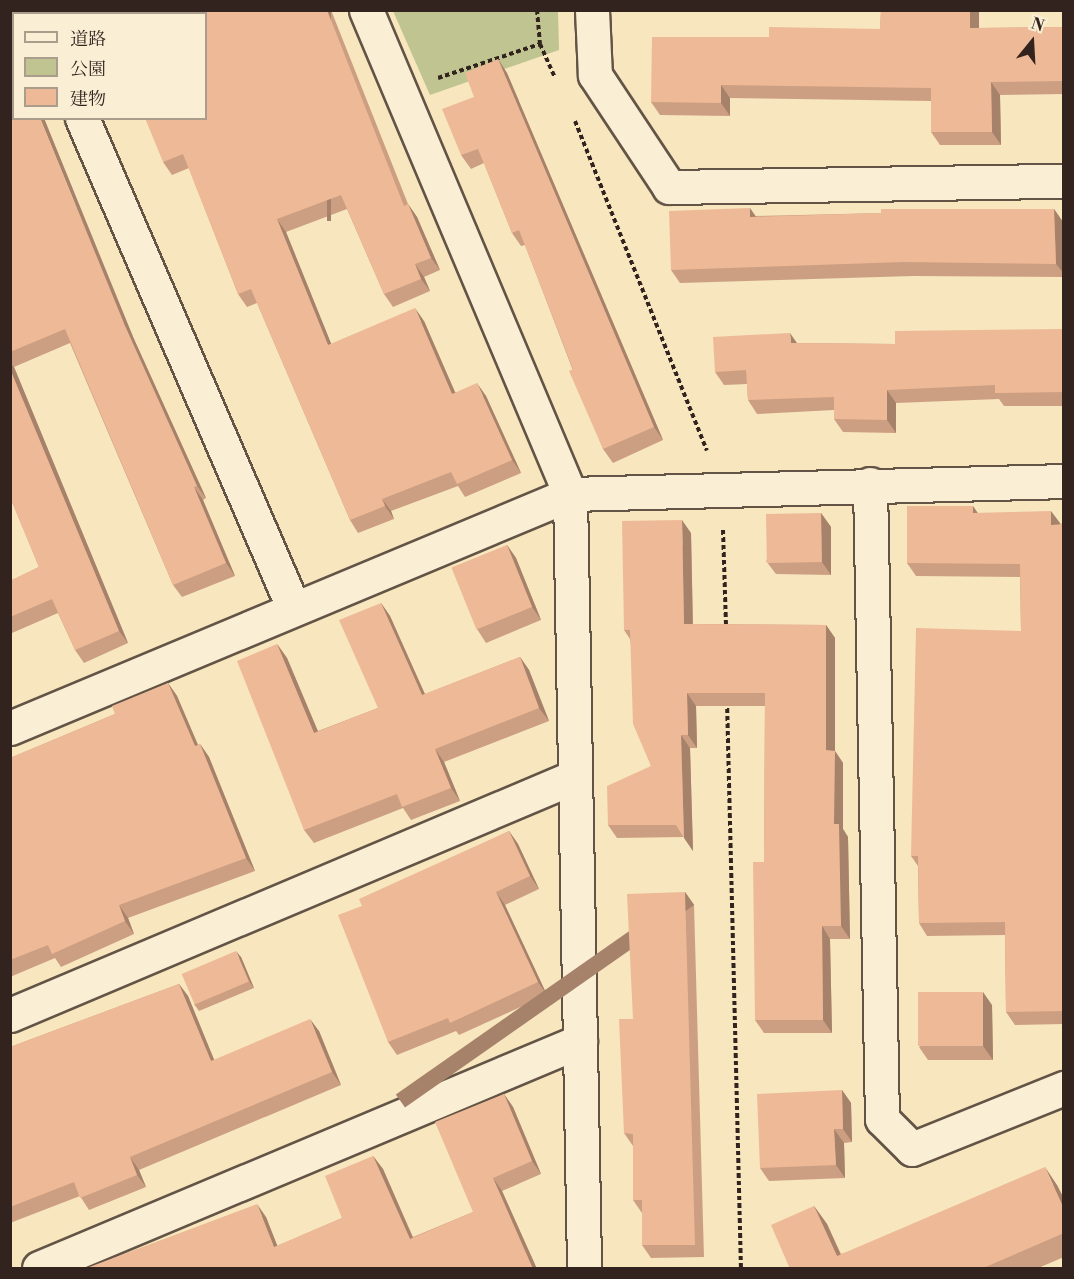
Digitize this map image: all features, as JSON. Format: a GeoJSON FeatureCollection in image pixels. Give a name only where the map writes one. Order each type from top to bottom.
{"type":"FeatureCollection","features":[{"type":"Feature","properties":{"kind":"street"},"geometry":{"type":"LineString","coordinates":[[366,10],[570,494],[584,1269]]}},
{"type":"Feature","properties":{"kind":"street"},"geometry":{"type":"LineString","coordinates":[[592,10],[595,75],[669,187],[1064,180]]}},
{"type":"Feature","properties":{"kind":"street"},"geometry":{"type":"LineString","coordinates":[[83,120],[293,607]]}},
{"type":"Feature","properties":{"kind":"street"},"geometry":{"type":"LineString","coordinates":[[12,724],[570,494],[722,491],[870,484],[1064,481]]}},
{"type":"Feature","properties":{"kind":"street"},"geometry":{"type":"LineString","coordinates":[[870,484],[882,1119],[912,1149],[1064,1088]]}},
{"type":"Feature","properties":{"kind":"street"},"geometry":{"type":"LineString","coordinates":[[10,1015],[574,777]]}},
{"type":"Feature","properties":{"kind":"street"},"geometry":{"type":"LineString","coordinates":[[39,1269],[580,1041]]}},
{"type":"Feature","properties":{"kind":"path"},"geometry":{"type":"LineString","coordinates":[[537,10],[540,44],[558,85]]}},
{"type":"Feature","properties":{"kind":"path"},"geometry":{"type":"LineString","coordinates":[[401,90],[540,44]]}},
{"type":"Feature","properties":{"kind":"path"},"geometry":{"type":"LineString","coordinates":[[572,115],[722,491],[726,633]]}},
{"type":"Feature","properties":{"kind":"path"},"geometry":{"type":"LineString","coordinates":[[727,692],[741,1269]]}},
{"type":"Feature","properties":{"kind":"green space"},"geometry":{"type":"Polygon","coordinates":[[[393,11],[558,11],[559,50],[430,95],[393,11]]]}},
{"type":"Feature","properties":{"kind":"building"},"geometry":{"type":"Polygon","coordinates":[[[126,10],[327,10],[404,206],[408,204],[431,258],[415,264],[421,279],[384,294],[341,195],[277,219],[328,345],[415,308],[452,394],[477,383],[512,460],[457,484],[451,472],[382,499],[385,506],[350,520],[251,289],[238,294],[183,154],[163,162],[146,120],[207,120],[207,12],[127,12],[126,10]]]}},
{"type":"Feature","properties":{"kind":"building"},"geometry":{"type":"Polygon","coordinates":[[[881,10],[970,10],[970,28],[1064,27],[1064,81],[991,82],[992,132],[931,132],[931,88],[721,85],[721,103],[651,102],[652,37],[769,37],[769,27],[880,29],[881,10]]]}},
{"type":"Feature","properties":{"kind":"building"},"geometry":{"type":"Polygon","coordinates":[[[10,56],[12,56],[12,120],[41,120],[125,326],[197,486],[194,487],[226,563],[173,585],[65,329],[10,352],[10,56]]]}},
{"type":"Feature","properties":{"kind":"building"},"geometry":{"type":"Polygon","coordinates":[[[498,59],[654,427],[603,449],[569,371],[573,369],[519,230],[512,233],[478,149],[461,155],[442,109],[474,97],[465,73],[498,59]]]}},
{"type":"Feature","properties":{"kind":"building"},"geometry":{"type":"Polygon","coordinates":[[[750,208],[750,217],[881,213],[881,209],[1054,209],[1056,264],[903,262],[671,270],[669,211],[750,208]]]}},
{"type":"Feature","properties":{"kind":"building"},"geometry":{"type":"Polygon","coordinates":[[[1064,329],[1064,392],[995,393],[995,385],[887,390],[887,420],[834,419],[834,397],[748,400],[746,370],[715,372],[713,337],[790,333],[791,343],[895,344],[895,331],[1064,329]]]}},
{"type":"Feature","properties":{"kind":"building"},"geometry":{"type":"Polygon","coordinates":[[[10,369],[119,631],[75,650],[52,599],[10,617],[10,581],[39,567],[10,497],[10,369]]]}},
{"type":"Feature","properties":{"kind":"building"},"geometry":{"type":"Polygon","coordinates":[[[907,506],[973,506],[973,513],[1051,511],[1051,525],[1064,524],[1064,1011],[1006,1012],[1005,922],[919,923],[918,856],[911,856],[916,628],[1021,631],[1020,564],[907,563],[907,506]]]}},
{"type":"Feature","properties":{"kind":"building"},"geometry":{"type":"Polygon","coordinates":[[[821,513],[822,562],[767,563],[766,514],[821,513]]]}},
{"type":"Feature","properties":{"kind":"building"},"geometry":{"type":"Polygon","coordinates":[[[682,520],[684,624],[826,625],[826,750],[835,751],[834,824],[839,824],[841,926],[822,926],[823,1020],[755,1020],[753,862],[764,862],[765,693],[687,693],[688,735],[681,735],[684,838],[676,825],[608,825],[607,786],[651,766],[633,724],[630,630],[624,630],[622,521],[682,520]]]}},
{"type":"Feature","properties":{"kind":"building"},"geometry":{"type":"Polygon","coordinates":[[[507,545],[532,607],[476,630],[451,567],[507,545]]]}},
{"type":"Feature","properties":{"kind":"building"},"geometry":{"type":"Polygon","coordinates":[[[381,603],[422,695],[520,657],[539,708],[435,749],[451,788],[402,807],[397,794],[304,830],[237,661],[277,644],[314,733],[378,708],[339,620],[381,603]]]}},
{"type":"Feature","properties":{"kind":"building"},"geometry":{"type":"Polygon","coordinates":[[[168,683],[195,746],[200,744],[246,858],[119,905],[125,921],[52,954],[48,945],[10,960],[10,758],[115,714],[112,706],[168,683]]]}},
{"type":"Feature","properties":{"kind":"building"},"geometry":{"type":"Polygon","coordinates":[[[509,831],[530,876],[496,892],[538,982],[450,1023],[448,1018],[388,1042],[338,915],[362,906],[359,899],[509,831]]]}},
{"type":"Feature","properties":{"kind":"building"},"geometry":{"type":"Polygon","coordinates":[[[685,892],[695,1245],[642,1245],[642,1200],[633,1200],[633,1134],[624,1133],[619,1019],[633,1019],[627,894],[685,892]]]}},
{"type":"Feature","properties":{"kind":"building"},"geometry":{"type":"Polygon","coordinates":[[[236,951],[249,981],[195,1004],[182,974],[236,951]]]}},
{"type":"Feature","properties":{"kind":"building"},"geometry":{"type":"Polygon","coordinates":[[[179,984],[211,1061],[310,1019],[332,1072],[130,1157],[137,1175],[80,1198],[74,1182],[10,1207],[10,1047],[179,984]]]}},
{"type":"Feature","properties":{"kind":"building"},"geometry":{"type":"Polygon","coordinates":[[[918,992],[983,992],[983,1046],[918,1046],[918,992]]]}},
{"type":"Feature","properties":{"kind":"building"},"geometry":{"type":"Polygon","coordinates":[[[842,1090],[843,1129],[834,1129],[836,1165],[760,1168],[757,1094],[842,1090]]]}},
{"type":"Feature","properties":{"kind":"building"},"geometry":{"type":"Polygon","coordinates":[[[504,1094],[532,1161],[493,1178],[533,1269],[84,1269],[257,1204],[274,1247],[342,1218],[325,1176],[373,1156],[410,1239],[473,1212],[435,1122],[504,1094]]]}},
{"type":"Feature","properties":{"kind":"building"},"geometry":{"type":"Polygon","coordinates":[[[1045,1167],[1064,1209],[1064,1233],[981,1269],[790,1269],[771,1225],[814,1206],[837,1256],[1045,1167]]]}}]}
